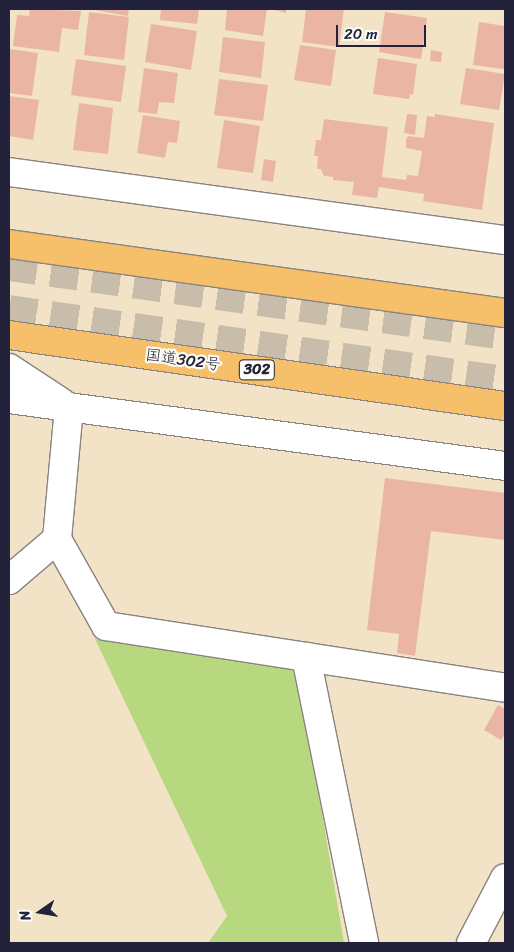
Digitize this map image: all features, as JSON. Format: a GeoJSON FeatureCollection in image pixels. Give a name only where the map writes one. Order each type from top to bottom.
{"type":"FeatureCollection","features":[{"type":"Feature","properties":{"kind":"highway"},"geometry":{"type":"LineString","coordinates":[[9,244],[505,312]]}},
{"type":"Feature","properties":{"kind":"highway","name":"国道302号"},"geometry":{"type":"LineString","coordinates":[[9,335],[505,406]]}},
{"type":"Feature","properties":{"kind":"street"},"geometry":{"type":"LineString","coordinates":[[9,172],[505,240]]}},
{"type":"Feature","properties":{"kind":"street"},"geometry":{"type":"LineString","coordinates":[[9,368],[69,407]]}},
{"type":"Feature","properties":{"kind":"street"},"geometry":{"type":"LineString","coordinates":[[9,399],[505,466]]}},
{"type":"Feature","properties":{"kind":"street"},"geometry":{"type":"LineString","coordinates":[[69,407],[57,539],[106,626],[505,688]]}},
{"type":"Feature","properties":{"kind":"street"},"geometry":{"type":"LineString","coordinates":[[9,580],[57,539]]}},
{"type":"Feature","properties":{"kind":"street"},"geometry":{"type":"LineString","coordinates":[[306,656],[364,943]]}},
{"type":"Feature","properties":{"kind":"street"},"geometry":{"type":"LineString","coordinates":[[470,943],[505,878]]}},
{"type":"Feature","properties":{"kind":"green space"},"geometry":{"type":"Polygon","coordinates":[[[95,639],[291,666],[299,677],[344,943],[208,943],[227,916],[95,639]]]}},
{"type":"Feature","properties":{"kind":"building"},"geometry":{"type":"Polygon","coordinates":[[[30,9],[81,11],[78,30],[62,28],[59,52],[13,46],[17,15],[29,16],[30,9]]]}},
{"type":"Feature","properties":{"kind":"building"},"geometry":{"type":"Polygon","coordinates":[[[89,9],[129,9],[128,16],[89,9]]]}},
{"type":"Feature","properties":{"kind":"building"},"geometry":{"type":"Polygon","coordinates":[[[161,9],[199,9],[197,24],[160,20],[161,9]]]}},
{"type":"Feature","properties":{"kind":"building"},"geometry":{"type":"Polygon","coordinates":[[[227,9],[267,9],[263,36],[225,30],[227,9]]]}},
{"type":"Feature","properties":{"kind":"building"},"geometry":{"type":"Polygon","coordinates":[[[271,9],[286,9],[286,13],[271,9]]]}},
{"type":"Feature","properties":{"kind":"building"},"geometry":{"type":"Polygon","coordinates":[[[306,9],[344,9],[339,47],[302,42],[306,9]]]}},
{"type":"Feature","properties":{"kind":"building"},"geometry":{"type":"Polygon","coordinates":[[[89,12],[129,17],[124,60],[84,55],[89,12]]]}},
{"type":"Feature","properties":{"kind":"building"},"geometry":{"type":"Polygon","coordinates":[[[385,12],[427,18],[421,59],[379,52],[385,12]]]}},
{"type":"Feature","properties":{"kind":"building"},"geometry":{"type":"Polygon","coordinates":[[[479,22],[505,26],[504,69],[473,65],[479,22]]]}},
{"type":"Feature","properties":{"kind":"building"},"geometry":{"type":"Polygon","coordinates":[[[151,24],[197,31],[191,70],[145,62],[151,24]]]}},
{"type":"Feature","properties":{"kind":"building"},"geometry":{"type":"Polygon","coordinates":[[[223,37],[265,42],[261,78],[219,72],[223,37]]]}},
{"type":"Feature","properties":{"kind":"building"},"geometry":{"type":"Polygon","coordinates":[[[300,45],[336,50],[331,86],[294,80],[300,45]]]}},
{"type":"Feature","properties":{"kind":"building"},"geometry":{"type":"Polygon","coordinates":[[[9,49],[38,53],[32,96],[9,93],[9,49]]]}},
{"type":"Feature","properties":{"kind":"building"},"geometry":{"type":"Polygon","coordinates":[[[431,50],[442,52],[441,62],[430,61],[431,50]]]}},
{"type":"Feature","properties":{"kind":"building"},"geometry":{"type":"Polygon","coordinates":[[[378,58],[417,64],[413,95],[410,94],[409,99],[373,94],[378,58]]]}},
{"type":"Feature","properties":{"kind":"building"},"geometry":{"type":"Polygon","coordinates":[[[76,59],[126,66],[121,102],[71,95],[76,59]]]}},
{"type":"Feature","properties":{"kind":"building"},"geometry":{"type":"Polygon","coordinates":[[[144,68],[178,73],[174,103],[159,102],[157,114],[138,112],[144,68]]]}},
{"type":"Feature","properties":{"kind":"building"},"geometry":{"type":"Polygon","coordinates":[[[466,68],[505,74],[499,110],[460,104],[466,68]]]}},
{"type":"Feature","properties":{"kind":"building"},"geometry":{"type":"Polygon","coordinates":[[[219,79],[268,85],[263,121],[214,115],[219,79]]]}},
{"type":"Feature","properties":{"kind":"building"},"geometry":{"type":"Polygon","coordinates":[[[9,96],[39,100],[33,140],[9,136],[9,96]]]}},
{"type":"Feature","properties":{"kind":"building"},"geometry":{"type":"Polygon","coordinates":[[[79,103],[113,108],[108,154],[73,150],[79,103]]]}},
{"type":"Feature","properties":{"kind":"building"},"geometry":{"type":"Polygon","coordinates":[[[407,114],[417,115],[415,135],[404,133],[407,114]]]}},
{"type":"Feature","properties":{"kind":"building"},"geometry":{"type":"Polygon","coordinates":[[[435,114],[494,123],[482,210],[423,201],[424,194],[379,187],[377,198],[352,195],[354,182],[333,180],[333,177],[324,176],[321,169],[317,169],[318,156],[314,156],[316,140],[321,140],[324,119],[388,127],[382,177],[406,180],[407,175],[418,176],[422,151],[406,148],[406,139],[408,136],[424,138],[427,116],[435,117],[435,114]]]}},
{"type":"Feature","properties":{"kind":"building"},"geometry":{"type":"Polygon","coordinates":[[[143,115],[180,121],[177,143],[168,142],[165,158],[137,153],[143,115]]]}},
{"type":"Feature","properties":{"kind":"building"},"geometry":{"type":"Polygon","coordinates":[[[224,120],[260,126],[253,173],[217,168],[224,120]]]}},
{"type":"Feature","properties":{"kind":"building"},"geometry":{"type":"Polygon","coordinates":[[[264,159],[276,161],[273,182],[261,180],[264,159]]]}},
{"type":"Feature","properties":{"kind":"building"},"geometry":{"type":"Polygon","coordinates":[[[385,478],[505,493],[505,540],[431,531],[415,656],[397,653],[399,634],[367,630],[385,478]]]}},
{"type":"Feature","properties":{"kind":"building"},"geometry":{"type":"Polygon","coordinates":[[[498,705],[505,709],[505,734],[501,740],[484,730],[498,705]]]}},
{"type":"Feature","properties":{"kind":"tunnel"},"geometry":{"type":"LineString","coordinates":[[9,267],[505,336]]}},
{"type":"Feature","properties":{"kind":"tunnel"},"geometry":{"type":"LineString","coordinates":[[9,309],[505,380]]}}]}
